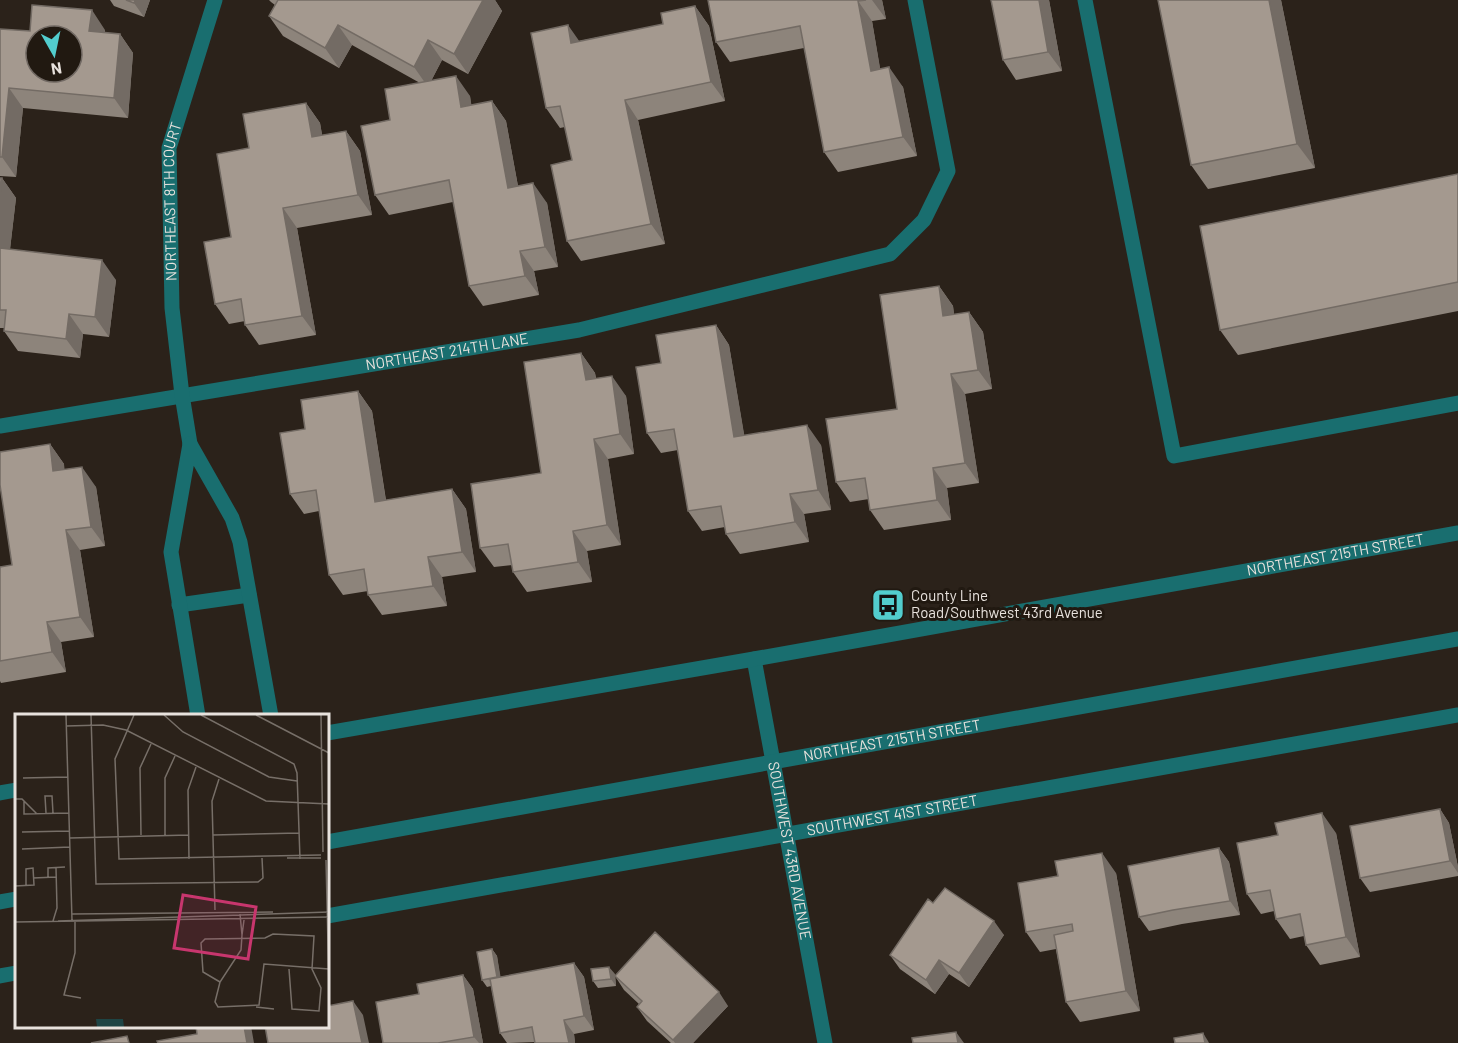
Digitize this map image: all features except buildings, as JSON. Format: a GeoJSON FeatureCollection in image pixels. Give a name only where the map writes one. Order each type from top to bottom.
{"type":"FeatureCollection","features":[{"type":"Feature","properties":{"kind":"street","name":"NORTHEAST 8TH COURT"},"geometry":{"type":"LineString","coordinates":[[198,714],[171,552],[190,444],[172,308],[169,148],[215,0]]}},
{"type":"Feature","properties":{"kind":"street","name":"NORTHEAST 214TH LANE"},"geometry":{"type":"LineString","coordinates":[[0,426],[579,330],[890,254],[924,220],[948,171],[915,0]]}},
{"type":"Feature","properties":{"kind":"street"},"geometry":{"type":"LineString","coordinates":[[1085,0],[1174,456],[1458,403]]}},
{"type":"Feature","properties":{"kind":"street","name":"NORTHEAST 8TH COURT"},"geometry":{"type":"LineString","coordinates":[[190,444],[232,518],[240,542],[272,714]]}},
{"type":"Feature","properties":{"kind":"street","name":"NORTHEAST 215TH STREET"},"geometry":{"type":"LineString","coordinates":[[328,734],[1458,533]]}},
{"type":"Feature","properties":{"kind":"street"},"geometry":{"type":"LineString","coordinates":[[179,605],[249,595]]}},
{"type":"Feature","properties":{"kind":"street","name":"NORTHEAST 215TH STREET"},"geometry":{"type":"LineString","coordinates":[[328,842],[1458,639]]}},
{"type":"Feature","properties":{"kind":"street","name":"SOUTHWEST 43RD AVENUE"},"geometry":{"type":"LineString","coordinates":[[754,659],[825,1043]]}},
{"type":"Feature","properties":{"kind":"street","name":"SOUTHWEST 41ST STREET"},"geometry":{"type":"LineString","coordinates":[[328,916],[1458,715]]}},
{"type":"Feature","properties":{"kind":"street"},"geometry":{"type":"LineString","coordinates":[[0,793],[15,789]]}},
{"type":"Feature","properties":{"kind":"street"},"geometry":{"type":"LineString","coordinates":[[0,902],[15,899]]}},
{"type":"Feature","properties":{"kind":"street"},"geometry":{"type":"LineString","coordinates":[[0,976],[15,973]]}},
{"type":"Feature","properties":{"kind":"place","name":"County Line Road/Southwest 43rd Avenue"},"geometry":{"type":"Point","coordinates":[888,605]}}]}
